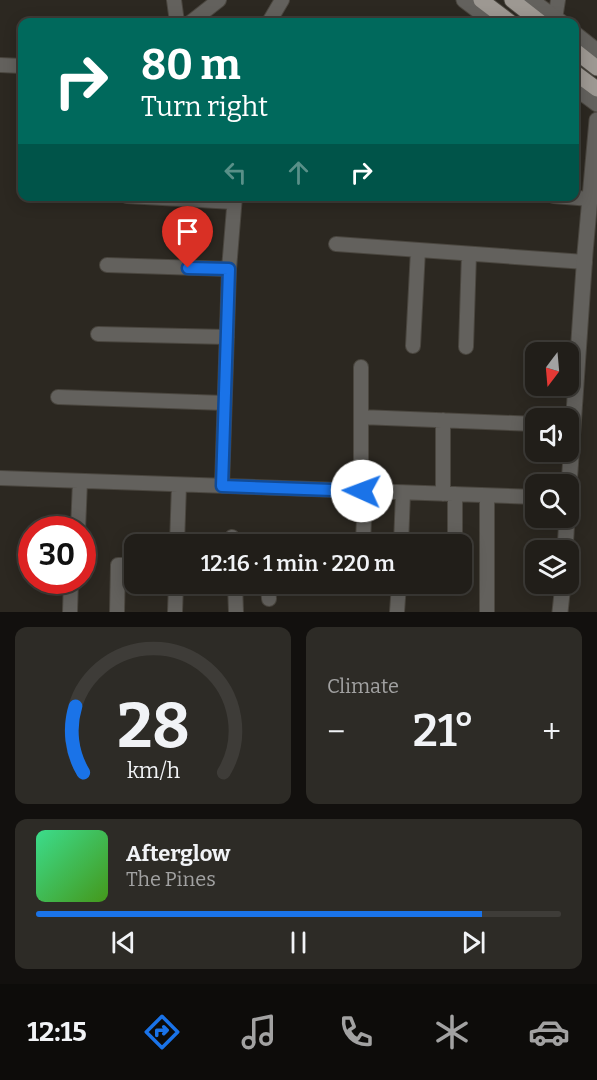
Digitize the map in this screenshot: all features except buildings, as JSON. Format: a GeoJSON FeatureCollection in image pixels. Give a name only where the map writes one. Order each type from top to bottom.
{"type":"FeatureCollection","features":[{"type":"Feature","properties":{"kind":"main road"},"geometry":{"type":"LineString","coordinates":[[481,0],[505,18]]}},
{"type":"Feature","properties":{"kind":"main road"},"geometry":{"type":"LineString","coordinates":[[512,0],[535,18]]}},
{"type":"Feature","properties":{"kind":"main road"},"geometry":{"type":"LineString","coordinates":[[579,54],[597,68]]}},
{"type":"Feature","properties":{"kind":"main road"},"geometry":{"type":"LineString","coordinates":[[579,76],[597,89]]}},
{"type":"Feature","properties":{"kind":"street"},"geometry":{"type":"LineString","coordinates":[[174,0],[176,18]]}},
{"type":"Feature","properties":{"kind":"street"},"geometry":{"type":"LineString","coordinates":[[196,18],[219,0]]}},
{"type":"Feature","properties":{"kind":"street"},"geometry":{"type":"LineString","coordinates":[[271,18],[282,0]]}},
{"type":"Feature","properties":{"kind":"street"},"geometry":{"type":"LineString","coordinates":[[464,0],[488,18]]}},
{"type":"Feature","properties":{"kind":"street"},"geometry":{"type":"LineString","coordinates":[[531,0],[554,18]]}},
{"type":"Feature","properties":{"kind":"street"},"geometry":{"type":"LineString","coordinates":[[558,0],[558,18]]}},
{"type":"Feature","properties":{"kind":"street"},"geometry":{"type":"LineString","coordinates":[[579,37],[597,51]]}},
{"type":"Feature","properties":{"kind":"street"},"geometry":{"type":"LineString","coordinates":[[0,65],[18,66]]}},
{"type":"Feature","properties":{"kind":"street"},"geometry":{"type":"LineString","coordinates":[[579,91],[597,105]]}},
{"type":"Feature","properties":{"kind":"street"},"geometry":{"type":"LineString","coordinates":[[573,408],[597,120]]}},
{"type":"Feature","properties":{"kind":"street"},"geometry":{"type":"LineString","coordinates":[[579,199],[590,200]]}},
{"type":"Feature","properties":{"kind":"street"},"geometry":{"type":"LineString","coordinates":[[222,486],[229,269],[235,201]]}},
{"type":"Feature","properties":{"kind":"street"},"geometry":{"type":"LineString","coordinates":[[336,244],[585,262]]}},
{"type":"Feature","properties":{"kind":"street"},"geometry":{"type":"LineString","coordinates":[[413,346],[418,250]]}},
{"type":"Feature","properties":{"kind":"street"},"geometry":{"type":"LineString","coordinates":[[466,347],[469,254]]}},
{"type":"Feature","properties":{"kind":"street"},"geometry":{"type":"LineString","coordinates":[[107,265],[229,269]]}},
{"type":"Feature","properties":{"kind":"street"},"geometry":{"type":"LineString","coordinates":[[98,334],[226,338]]}},
{"type":"Feature","properties":{"kind":"street"},"geometry":{"type":"LineString","coordinates":[[361,367],[363,534]]}},
{"type":"Feature","properties":{"kind":"street"},"geometry":{"type":"LineString","coordinates":[[58,397],[224,403]]}},
{"type":"Feature","properties":{"kind":"street"},"geometry":{"type":"LineString","coordinates":[[361,417],[525,424]]}},
{"type":"Feature","properties":{"kind":"street"},"geometry":{"type":"LineString","coordinates":[[443,420],[453,534]]}},
{"type":"Feature","properties":{"kind":"street"},"geometry":{"type":"LineString","coordinates":[[0,478],[525,497]]}},
{"type":"Feature","properties":{"kind":"street"},"geometry":{"type":"LineString","coordinates":[[79,516],[80,481]]}},
{"type":"Feature","properties":{"kind":"street"},"geometry":{"type":"LineString","coordinates":[[177,534],[179,485]]}},
{"type":"Feature","properties":{"kind":"street"},"geometry":{"type":"LineString","coordinates":[[401,534],[403,493]]}},
{"type":"Feature","properties":{"kind":"street"},"geometry":{"type":"LineString","coordinates":[[487,496],[487,612]]}},
{"type":"Feature","properties":{"kind":"street"},"geometry":{"type":"LineString","coordinates":[[117,612],[118,565],[124,565]]}},
{"type":"Feature","properties":{"kind":"street"},"geometry":{"type":"LineString","coordinates":[[70,612],[71,594]]}},
{"type":"Feature","properties":{"kind":"street"},"geometry":{"type":"LineString","coordinates":[[175,612],[176,594]]}},
{"type":"Feature","properties":{"kind":"street"},"geometry":{"type":"LineString","coordinates":[[235,594],[236,612]]}},
{"type":"Feature","properties":{"kind":"street"},"geometry":{"type":"LineString","coordinates":[[269,594],[269,600]]}},
{"type":"Feature","properties":{"kind":"street"},"geometry":{"type":"LineString","coordinates":[[397,612],[398,594]]}},
{"type":"Feature","properties":{"kind":"street"},"geometry":{"type":"LineString","coordinates":[[560,612],[562,594]]}},
{"type":"Feature","properties":{"kind":"route"},"geometry":{"type":"LineString","coordinates":[[188,268],[229,269],[222,486],[362,491]]}}]}
